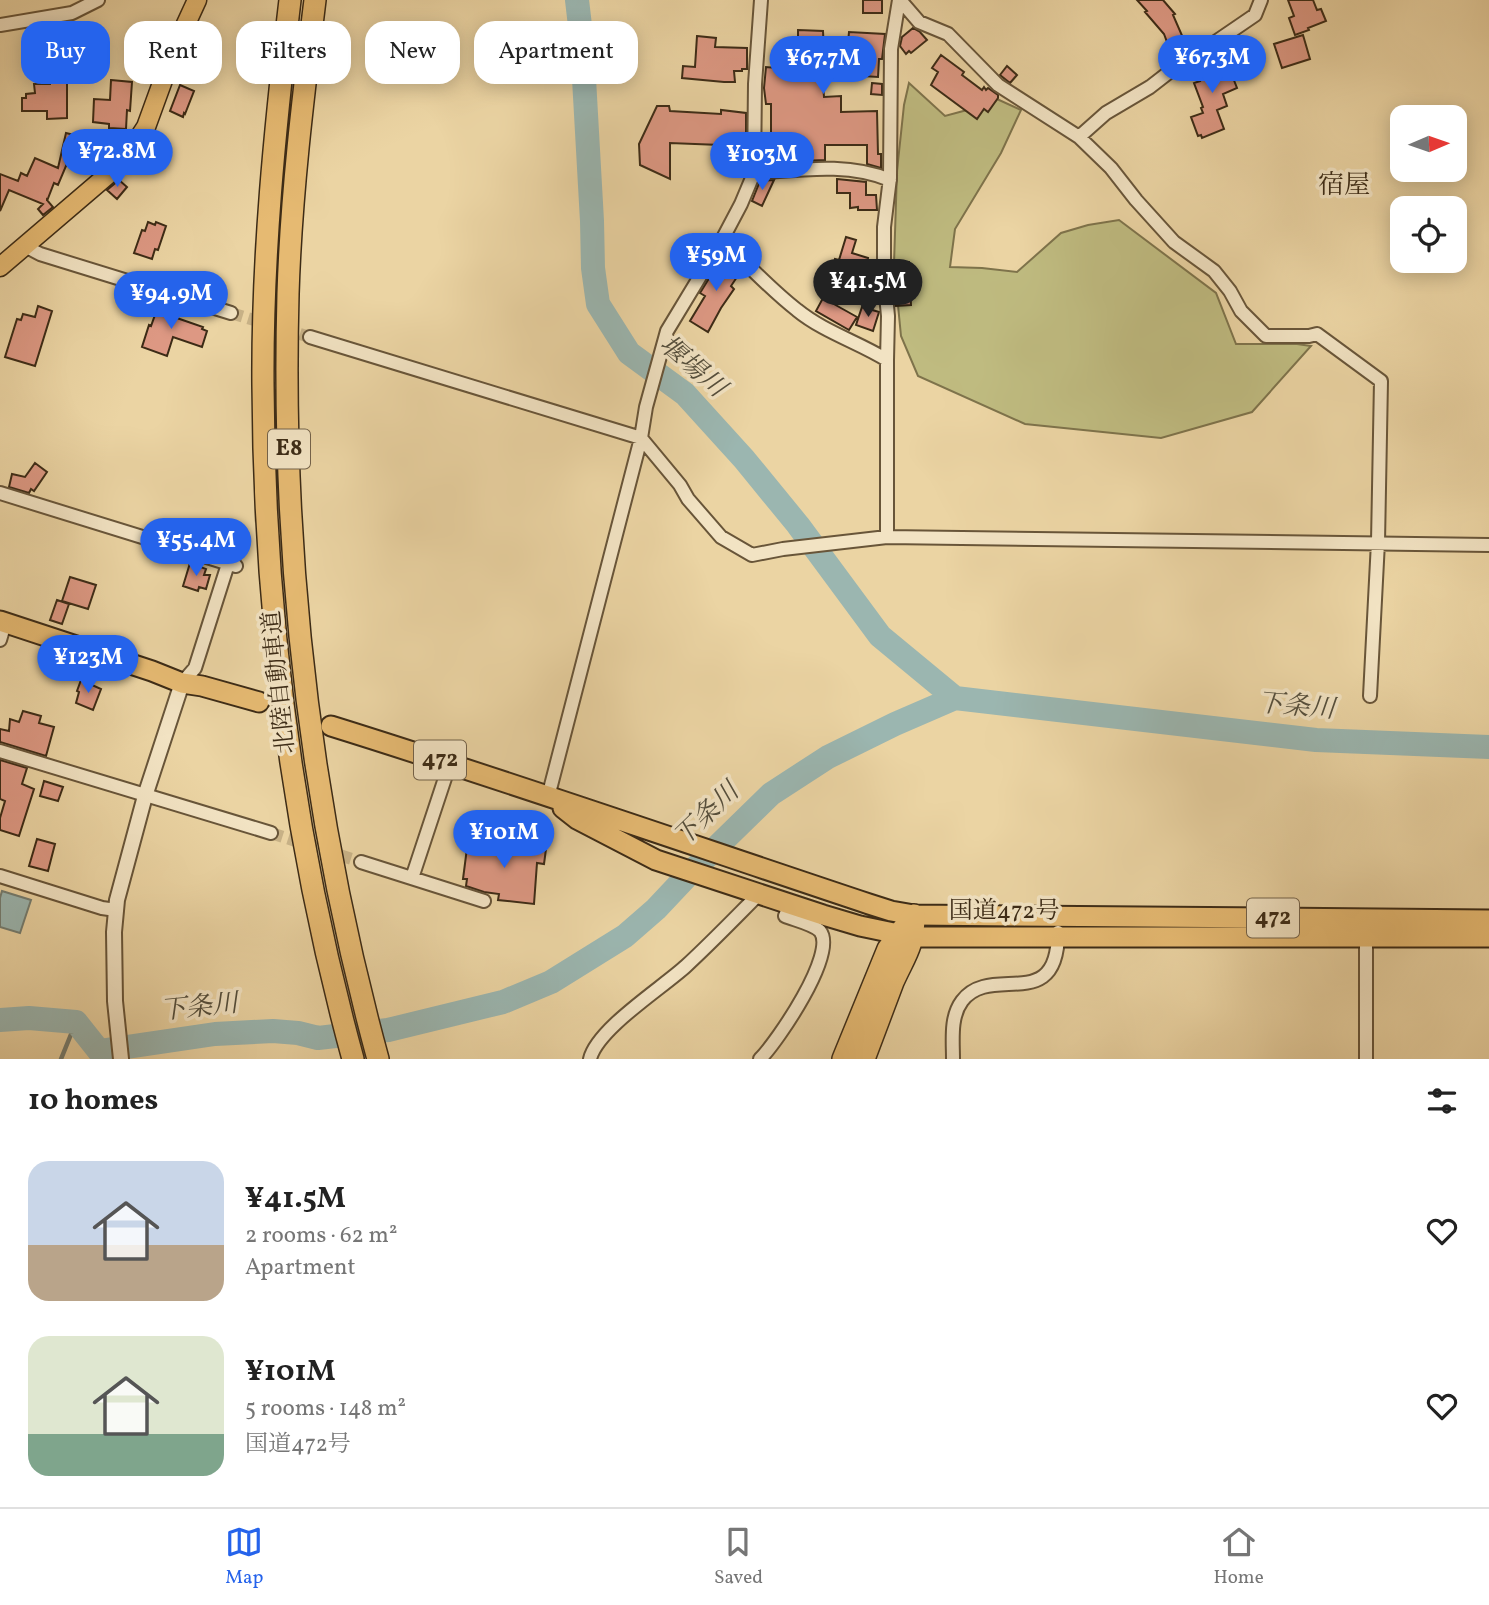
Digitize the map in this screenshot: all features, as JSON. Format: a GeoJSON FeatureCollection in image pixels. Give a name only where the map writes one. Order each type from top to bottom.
{"type":"FeatureCollection","features":[{"type":"Feature","properties":{"kind":"highway","name":"北陸自動車道"},"geometry":{"type":"LineString","coordinates":[[290,0],[270,190],[265,284],[264,475],[272,604],[286,729],[310,890],[353,1059]]}},
{"type":"Feature","properties":{"kind":"highway","name":"北陸自動車道"},"geometry":{"type":"LineString","coordinates":[[315,0],[294,193],[289,293],[287,384],[293,562],[311,734],[323,818],[378,1059]]}},
{"type":"Feature","properties":{"kind":"highway"},"geometry":{"type":"LineString","coordinates":[[2,628],[152,671],[183,683],[259,702]]}},
{"type":"Feature","properties":{"kind":"highway","name":"国道472号"},"geometry":{"type":"LineString","coordinates":[[331,726],[450,763],[891,911],[908,929]]}},
{"type":"Feature","properties":{"kind":"highway","name":"国道472号"},"geometry":{"type":"LineString","coordinates":[[548,797],[577,819],[656,860],[860,926],[1058,937],[1489,937]]}},
{"type":"Feature","properties":{"kind":"highway"},"geometry":{"type":"LineString","coordinates":[[310,890],[323,968],[345,1059]]}},
{"type":"Feature","properties":{"kind":"highway","name":"国道472号"},"geometry":{"type":"LineString","coordinates":[[908,929],[1058,917],[1489,920]]}},
{"type":"Feature","properties":{"kind":"highway"},"geometry":{"type":"LineString","coordinates":[[843,1059],[881,965],[908,929]]}},
{"type":"Feature","properties":{"kind":"highway"},"geometry":{"type":"LineString","coordinates":[[864,1059],[910,948],[908,929]]}},
{"type":"Feature","properties":{"kind":"main road"},"geometry":{"type":"LineString","coordinates":[[0,267],[124,161],[146,127],[174,50],[197,0]]}},
{"type":"Feature","properties":{"kind":"street"},"geometry":{"type":"LineString","coordinates":[[0,25],[72,13],[98,0]]}},
{"type":"Feature","properties":{"kind":"street"},"geometry":{"type":"LineString","coordinates":[[548,797],[667,331],[722,240],[754,173],[755,84],[761,0]]}},
{"type":"Feature","properties":{"kind":"street"},"geometry":{"type":"LineString","coordinates":[[900,0],[919,22],[948,34],[998,85],[1079,137],[1111,169],[1174,242],[1214,271],[1230,291],[1241,312],[1266,336],[1317,334],[1381,381],[1378,542],[1370,696]]}},
{"type":"Feature","properties":{"kind":"street"},"geometry":{"type":"LineString","coordinates":[[887,537],[888,316],[884,275],[884,227],[890,180],[891,49],[900,0]]}},
{"type":"Feature","properties":{"kind":"street"},"geometry":{"type":"LineString","coordinates":[[1079,137],[1106,113],[1150,87],[1190,56],[1255,15],[1261,0]]}},
{"type":"Feature","properties":{"kind":"street"},"geometry":{"type":"LineString","coordinates":[[754,173],[822,168],[876,174],[890,180]]}},
{"type":"Feature","properties":{"kind":"street"},"geometry":{"type":"LineString","coordinates":[[722,240],[798,311],[835,334],[887,360]]}},
{"type":"Feature","properties":{"kind":"street"},"geometry":{"type":"LineString","coordinates":[[25,246],[40,254],[231,313]]}},
{"type":"Feature","properties":{"kind":"street"},"geometry":{"type":"LineString","coordinates":[[310,337],[641,438],[721,537],[752,555],[840,541],[887,537],[1489,545]]}},
{"type":"Feature","properties":{"kind":"street"},"geometry":{"type":"LineString","coordinates":[[0,493],[232,565],[195,668],[183,683],[145,796],[117,900],[114,932],[115,1001],[121,1059]]}},
{"type":"Feature","properties":{"kind":"street"},"geometry":{"type":"LineString","coordinates":[[0,751],[271,834]]}},
{"type":"Feature","properties":{"kind":"street"},"geometry":{"type":"LineString","coordinates":[[412,878],[450,763]]}},
{"type":"Feature","properties":{"kind":"street"},"geometry":{"type":"LineString","coordinates":[[360,862],[484,901]]}},
{"type":"Feature","properties":{"kind":"street"},"geometry":{"type":"LineString","coordinates":[[0,876],[116,910]]}},
{"type":"Feature","properties":{"kind":"street"},"geometry":{"type":"LineString","coordinates":[[590,1059],[591,1053],[606,1032],[685,967],[759,894]]}},
{"type":"Feature","properties":{"kind":"street"},"geometry":{"type":"LineString","coordinates":[[760,1059],[799,1006],[821,958],[824,939],[818,929],[785,916],[790,904]]}},
{"type":"Feature","properties":{"kind":"street"},"geometry":{"type":"LineString","coordinates":[[953,1059],[953,1025],[962,1000],[978,989],[1033,981],[1049,971],[1054,964],[1058,917]]}},
{"type":"Feature","properties":{"kind":"street"},"geometry":{"type":"LineString","coordinates":[[1366,936],[1366,1059]]}},
{"type":"Feature","properties":{"kind":"shaded area"},"geometry":{"type":"Polygon","coordinates":[[[909,83],[945,116],[967,110],[986,94],[1021,110],[1001,153],[955,229],[950,267],[1017,272],[1061,233],[1119,220],[1216,293],[1236,344],[1311,346],[1252,412],[1161,438],[1025,424],[918,376],[901,336],[894,264],[897,171],[909,83]]]}},
{"type":"Feature","properties":{"kind":"water"},"geometry":{"type":"Polygon","coordinates":[[[2,891],[31,900],[20,933],[0,927],[2,891]]]}},
{"type":"Feature","properties":{"kind":"building"},"geometry":{"type":"Polygon","coordinates":[[[863,0],[882,0],[882,13],[863,13],[863,0]]]}},
{"type":"Feature","properties":{"kind":"building"},"geometry":{"type":"Polygon","coordinates":[[[1137,0],[1163,0],[1175,14],[1173,15],[1187,47],[1173,58],[1164,34],[1137,0]]]}},
{"type":"Feature","properties":{"kind":"building"},"geometry":{"type":"Polygon","coordinates":[[[1288,0],[1313,0],[1326,21],[1295,35],[1289,18],[1294,16],[1288,0]]]}},
{"type":"Feature","properties":{"kind":"building"},"geometry":{"type":"Polygon","coordinates":[[[913,28],[927,40],[906,54],[900,46],[902,37],[913,28]]]}},
{"type":"Feature","properties":{"kind":"building"},"geometry":{"type":"Polygon","coordinates":[[[798,30],[823,31],[824,53],[847,54],[849,32],[885,34],[878,77],[847,75],[847,71],[822,69],[824,97],[841,96],[841,112],[877,111],[881,168],[867,164],[867,145],[825,145],[825,160],[801,161],[800,137],[771,138],[771,104],[766,104],[764,88],[766,67],[788,69],[787,56],[790,56],[790,48],[798,47],[798,30]]]}},
{"type":"Feature","properties":{"kind":"building"},"geometry":{"type":"Polygon","coordinates":[[[1303,35],[1310,59],[1282,68],[1274,44],[1303,35]]]}},
{"type":"Feature","properties":{"kind":"building"},"geometry":{"type":"Polygon","coordinates":[[[697,36],[716,38],[715,47],[747,48],[747,69],[734,71],[735,82],[682,78],[683,66],[695,67],[697,36]]]}},
{"type":"Feature","properties":{"kind":"building"},"geometry":{"type":"Polygon","coordinates":[[[941,55],[982,90],[984,87],[986,90],[988,88],[998,95],[988,112],[984,109],[977,119],[931,85],[938,72],[932,68],[941,55]]]}},
{"type":"Feature","properties":{"kind":"building"},"geometry":{"type":"Polygon","coordinates":[[[1224,55],[1237,88],[1223,94],[1227,106],[1217,110],[1224,129],[1202,138],[1201,135],[1198,136],[1191,117],[1203,113],[1194,83],[1200,81],[1195,67],[1224,55]]]}},
{"type":"Feature","properties":{"kind":"building"},"geometry":{"type":"Polygon","coordinates":[[[1007,66],[1017,75],[1010,83],[1000,75],[1007,66]]]}},
{"type":"Feature","properties":{"kind":"building"},"geometry":{"type":"Polygon","coordinates":[[[111,80],[132,84],[126,129],[109,128],[109,124],[93,122],[94,99],[110,100],[111,80]]]}},
{"type":"Feature","properties":{"kind":"building"},"geometry":{"type":"Polygon","coordinates":[[[872,83],[882,84],[882,95],[871,94],[872,83]]]}},
{"type":"Feature","properties":{"kind":"building"},"geometry":{"type":"Polygon","coordinates":[[[34,84],[67,84],[67,118],[47,119],[47,111],[22,111],[22,98],[26,98],[26,94],[35,93],[34,84]]]}},
{"type":"Feature","properties":{"kind":"building"},"geometry":{"type":"Polygon","coordinates":[[[180,85],[194,91],[183,117],[170,111],[180,85]]]}},
{"type":"Feature","properties":{"kind":"building"},"geometry":{"type":"Polygon","coordinates":[[[657,106],[669,106],[670,111],[721,114],[721,110],[746,113],[746,137],[738,137],[738,149],[719,149],[720,145],[670,143],[670,179],[640,165],[639,144],[657,106]]]}},
{"type":"Feature","properties":{"kind":"building"},"geometry":{"type":"Polygon","coordinates":[[[66,133],[78,136],[73,154],[58,185],[54,183],[47,200],[53,207],[43,215],[38,209],[43,204],[9,190],[0,211],[0,174],[18,181],[21,173],[27,176],[35,158],[58,168],[66,133]]]}},
{"type":"Feature","properties":{"kind":"building"},"geometry":{"type":"Polygon","coordinates":[[[837,179],[866,182],[866,195],[876,195],[877,210],[850,208],[850,193],[837,193],[837,179]]]}},
{"type":"Feature","properties":{"kind":"building"},"geometry":{"type":"Polygon","coordinates":[[[119,180],[127,187],[117,199],[107,190],[119,180]]]}},
{"type":"Feature","properties":{"kind":"building"},"geometry":{"type":"Polygon","coordinates":[[[774,180],[762,206],[752,201],[760,181],[774,180]]]}},
{"type":"Feature","properties":{"kind":"building"},"geometry":{"type":"Polygon","coordinates":[[[148,222],[166,226],[152,259],[134,253],[142,230],[145,231],[148,222]]]}},
{"type":"Feature","properties":{"kind":"building"},"geometry":{"type":"Polygon","coordinates":[[[846,237],[856,240],[852,253],[868,258],[867,273],[870,274],[865,292],[830,282],[835,259],[839,260],[846,237]]]}},
{"type":"Feature","properties":{"kind":"building"},"geometry":{"type":"Polygon","coordinates":[[[724,254],[741,271],[731,286],[734,289],[708,332],[690,321],[705,296],[700,293],[724,254]]]}},
{"type":"Feature","properties":{"kind":"building"},"geometry":{"type":"Polygon","coordinates":[[[893,262],[909,262],[911,305],[896,306],[893,262]]]}},
{"type":"Feature","properties":{"kind":"building"},"geometry":{"type":"Polygon","coordinates":[[[823,298],[857,317],[849,330],[816,311],[823,298]]]}},
{"type":"Feature","properties":{"kind":"building"},"geometry":{"type":"Polygon","coordinates":[[[160,301],[177,306],[174,317],[203,327],[202,329],[207,331],[202,347],[173,337],[167,356],[142,347],[160,301]]]}},
{"type":"Feature","properties":{"kind":"building"},"geometry":{"type":"Polygon","coordinates":[[[38,306],[52,311],[35,366],[5,357],[17,319],[21,320],[23,314],[35,317],[38,306]]]}},
{"type":"Feature","properties":{"kind":"building"},"geometry":{"type":"Polygon","coordinates":[[[862,307],[879,312],[873,331],[856,325],[862,307]]]}},
{"type":"Feature","properties":{"kind":"building"},"geometry":{"type":"Polygon","coordinates":[[[35,463],[47,472],[34,491],[31,489],[29,493],[9,487],[12,474],[25,477],[35,463]]]}},
{"type":"Feature","properties":{"kind":"building"},"geometry":{"type":"Polygon","coordinates":[[[190,563],[206,569],[204,575],[210,575],[206,589],[199,587],[198,591],[183,586],[190,563]]]}},
{"type":"Feature","properties":{"kind":"building"},"geometry":{"type":"Polygon","coordinates":[[[70,577],[96,585],[88,609],[62,601],[70,577]]]}},
{"type":"Feature","properties":{"kind":"building"},"geometry":{"type":"Polygon","coordinates":[[[57,600],[69,604],[62,624],[50,620],[57,600]]]}},
{"type":"Feature","properties":{"kind":"building"},"geometry":{"type":"Polygon","coordinates":[[[81,680],[101,689],[93,710],[76,703],[81,680]]]}},
{"type":"Feature","properties":{"kind":"building"},"geometry":{"type":"Polygon","coordinates":[[[23,711],[41,716],[39,723],[54,727],[46,756],[0,742],[0,729],[9,731],[10,719],[19,722],[23,711]]]}},
{"type":"Feature","properties":{"kind":"building"},"geometry":{"type":"Polygon","coordinates":[[[0,760],[27,768],[22,784],[34,789],[19,836],[0,830],[5,801],[0,799],[0,760]]]}},
{"type":"Feature","properties":{"kind":"building"},"geometry":{"type":"Polygon","coordinates":[[[44,781],[63,787],[58,801],[40,796],[44,781]]]}},
{"type":"Feature","properties":{"kind":"building"},"geometry":{"type":"Polygon","coordinates":[[[37,839],[55,844],[48,871],[29,866],[37,839]]]}},
{"type":"Feature","properties":{"kind":"building"},"geometry":{"type":"Polygon","coordinates":[[[473,839],[546,849],[544,864],[537,863],[534,904],[498,900],[499,894],[466,886],[467,879],[463,879],[467,848],[472,849],[473,839]]]}},
{"type":"Feature","properties":{"kind":"waterway","name":"堰場川"},"geometry":{"type":"LineString","coordinates":[[577,0],[582,43],[593,268],[598,304],[629,353],[685,394],[744,459],[798,525],[880,636],[955,698]]}},
{"type":"Feature","properties":{"kind":"waterway","name":"下条川"},"geometry":{"type":"LineString","coordinates":[[0,1020],[29,1018],[76,1022],[99,1051],[215,1034],[273,1031],[318,1038],[388,1030],[503,1002],[551,982],[625,936],[656,909],[771,794],[828,757],[955,698],[1316,740],[1489,747]]}},
{"type":"Feature","properties":{"kind":"waterway"},"geometry":{"type":"LineString","coordinates":[[61,1059],[76,1022]]}},
{"type":"Feature","properties":{"kind":"tunnel"},"geometry":{"type":"LineString","coordinates":[[231,313],[310,337]]}},
{"type":"Feature","properties":{"kind":"tunnel"},"geometry":{"type":"LineString","coordinates":[[271,833],[361,862]]}},
{"type":"Feature","properties":{"kind":"district","name":"宿屋"},"geometry":{"type":"Point","coordinates":[1344,186]}}]}
